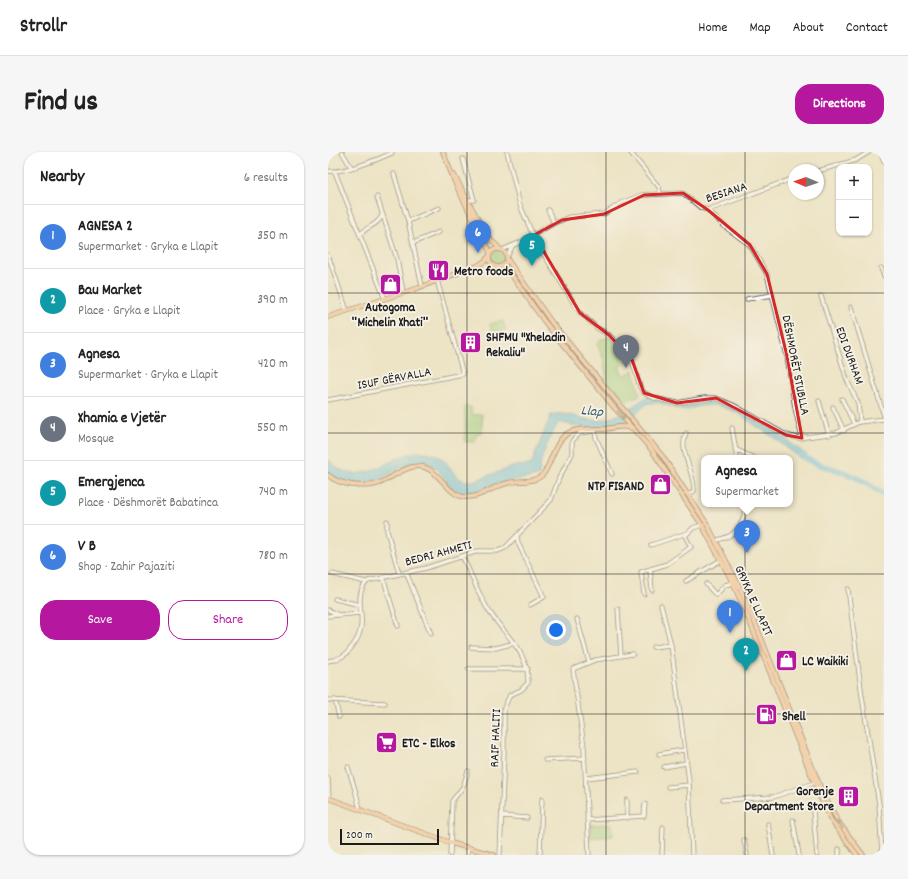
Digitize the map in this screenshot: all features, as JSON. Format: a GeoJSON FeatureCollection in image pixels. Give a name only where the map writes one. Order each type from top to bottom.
{"type":"FeatureCollection","features":[{"type":"Feature","properties":{"kind":"main road"},"geometry":{"type":"LineString","coordinates":[[443,152],[452,172],[487,236],[501,249],[507,258],[502,266],[477,266]]}},
{"type":"Feature","properties":{"kind":"main road"},"geometry":{"type":"LineString","coordinates":[[452,172],[456,185],[490,254],[490,262],[493,266]]}},
{"type":"Feature","properties":{"kind":"main road"},"geometry":{"type":"LineString","coordinates":[[328,317],[385,299],[477,266],[485,261],[496,249],[501,249]]}},
{"type":"Feature","properties":{"kind":"main road","name":"GRYKA E LLAPIT"},"geometry":{"type":"LineString","coordinates":[[507,258],[552,323],[663,457],[694,509],[716,541],[739,586],[756,625],[823,794],[848,837],[863,855]]}},
{"type":"Feature","properties":{"kind":"main road","name":"GRYKA E LLAPIT"},"geometry":{"type":"LineString","coordinates":[[502,266],[508,270],[544,321],[629,426],[635,430],[651,449],[685,494]]}},
{"type":"Feature","properties":{"kind":"main road"},"geometry":{"type":"LineString","coordinates":[[328,475],[344,484],[370,485],[378,484],[399,472],[414,466],[424,467],[431,469],[457,495],[467,497],[485,493],[508,482],[532,480],[541,476],[547,468],[559,440],[570,431],[629,426]]}},
{"type":"Feature","properties":{"kind":"main road","name":"GRYKA E LLAPIT"},"geometry":{"type":"LineString","coordinates":[[694,509],[733,583],[757,638],[814,784],[831,820],[856,855]]}},
{"type":"Feature","properties":{"kind":"main road"},"geometry":{"type":"LineString","coordinates":[[329,798],[451,843],[494,855]]}},
{"type":"Feature","properties":{"kind":"street"},"geometry":{"type":"LineString","coordinates":[[342,152],[351,167]]}},
{"type":"Feature","properties":{"kind":"street"},"geometry":{"type":"LineString","coordinates":[[328,171],[334,172],[372,162],[392,153],[391,152]]}},
{"type":"Feature","properties":{"kind":"street"},"geometry":{"type":"LineString","coordinates":[[507,152],[520,205],[535,240],[576,309],[582,316],[619,344],[632,360],[640,387],[644,394],[654,398],[677,403],[704,398],[716,398],[733,405],[786,435],[795,438],[829,435],[844,431],[860,422],[884,419]]}},
{"type":"Feature","properties":{"kind":"street"},"geometry":{"type":"LineString","coordinates":[[630,152],[659,187],[660,193]]}},
{"type":"Feature","properties":{"kind":"street"},"geometry":{"type":"LineString","coordinates":[[824,169],[856,160],[869,152]]}},
{"type":"Feature","properties":{"kind":"street"},"geometry":{"type":"LineString","coordinates":[[880,152],[884,161]]}},
{"type":"Feature","properties":{"kind":"street"},"geometry":{"type":"LineString","coordinates":[[463,159],[474,200],[468,200]]}},
{"type":"Feature","properties":{"kind":"street"},"geometry":{"type":"LineString","coordinates":[[334,172],[385,299]]}},
{"type":"Feature","properties":{"kind":"street"},"geometry":{"type":"LineString","coordinates":[[394,174],[408,221],[422,286]]}},
{"type":"Feature","properties":{"kind":"street","name":"BESIANA"},"geometry":{"type":"LineString","coordinates":[[501,249],[512,246],[554,223],[572,216],[604,214],[628,200],[642,195],[660,193],[686,194],[700,208],[708,210],[788,180]]}},
{"type":"Feature","properties":{"kind":"street"},"geometry":{"type":"LineString","coordinates":[[377,197],[397,259],[403,292]]}},
{"type":"Feature","properties":{"kind":"street"},"geometry":{"type":"LineString","coordinates":[[408,221],[439,208]]}},
{"type":"Feature","properties":{"kind":"street"},"geometry":{"type":"LineString","coordinates":[[548,210],[554,223]]}},
{"type":"Feature","properties":{"kind":"street","name":"DËSHMORËT STUBLLA"},"geometry":{"type":"LineString","coordinates":[[708,210],[724,226],[750,244],[767,274],[787,356],[795,408],[802,438]]}},
{"type":"Feature","properties":{"kind":"street"},"geometry":{"type":"LineString","coordinates":[[360,235],[364,229],[379,220],[382,214]]}},
{"type":"Feature","properties":{"kind":"street"},"geometry":{"type":"LineString","coordinates":[[413,243],[439,232]]}},
{"type":"Feature","properties":{"kind":"street"},"geometry":{"type":"LineString","coordinates":[[507,258],[512,246]]}},
{"type":"Feature","properties":{"kind":"street"},"geometry":{"type":"LineString","coordinates":[[328,255],[347,311]]}},
{"type":"Feature","properties":{"kind":"street"},"geometry":{"type":"LineString","coordinates":[[881,268],[884,276]]}},
{"type":"Feature","properties":{"kind":"street","name":"ISUF GËRVALLA"},"geometry":{"type":"LineString","coordinates":[[328,400],[463,374],[437,280]]}},
{"type":"Feature","properties":{"kind":"street"},"geometry":{"type":"LineString","coordinates":[[747,299],[773,295]]}},
{"type":"Feature","properties":{"kind":"street","name":"EDI DURHAM"},"geometry":{"type":"LineString","coordinates":[[821,296],[847,380],[858,402],[860,422]]}},
{"type":"Feature","properties":{"kind":"street"},"geometry":{"type":"LineString","coordinates":[[851,307],[884,416]]}},
{"type":"Feature","properties":{"kind":"street"},"geometry":{"type":"LineString","coordinates":[[842,399],[854,424]]}},
{"type":"Feature","properties":{"kind":"street"},"geometry":{"type":"LineString","coordinates":[[819,401],[829,435]]}},
{"type":"Feature","properties":{"kind":"street"},"geometry":{"type":"LineString","coordinates":[[833,407],[844,431]]}},
{"type":"Feature","properties":{"kind":"street"},"geometry":{"type":"LineString","coordinates":[[732,428],[736,455]]}},
{"type":"Feature","properties":{"kind":"street","name":"BEDRI AHMETI"},"geometry":{"type":"LineString","coordinates":[[366,582],[478,551],[498,551],[505,548],[551,500],[559,478],[572,454],[572,441],[580,432],[595,431],[596,438],[612,474]]}},
{"type":"Feature","properties":{"kind":"street"},"geometry":{"type":"LineString","coordinates":[[685,494],[690,494],[694,491],[695,484],[683,443],[686,433]]}},
{"type":"Feature","properties":{"kind":"street"},"geometry":{"type":"LineString","coordinates":[[735,449],[748,455]]}},
{"type":"Feature","properties":{"kind":"street"},"geometry":{"type":"LineString","coordinates":[[716,541],[737,531],[744,518],[746,507]]}},
{"type":"Feature","properties":{"kind":"street"},"geometry":{"type":"LineString","coordinates":[[387,521],[386,531],[399,573]]}},
{"type":"Feature","properties":{"kind":"street"},"geometry":{"type":"LineString","coordinates":[[644,594],[641,572],[667,564],[691,546],[685,536],[693,528],[702,525]]}},
{"type":"Feature","properties":{"kind":"street"},"geometry":{"type":"LineString","coordinates":[[652,545],[690,531]]}},
{"type":"Feature","properties":{"kind":"street"},"geometry":{"type":"LineString","coordinates":[[517,536],[518,543],[544,597],[530,605]]}},
{"type":"Feature","properties":{"kind":"street"},"geometry":{"type":"LineString","coordinates":[[462,556],[491,615],[515,643],[528,669],[468,669]]}},
{"type":"Feature","properties":{"kind":"street","name":"GRYKA E LLAPIT"},"geometry":{"type":"LineString","coordinates":[[686,581],[721,560]]}},
{"type":"Feature","properties":{"kind":"street"},"geometry":{"type":"LineString","coordinates":[[650,569],[652,590]]}},
{"type":"Feature","properties":{"kind":"street"},"geometry":{"type":"LineString","coordinates":[[406,572],[431,634]]}},
{"type":"Feature","properties":{"kind":"street"},"geometry":{"type":"LineString","coordinates":[[328,661],[335,660],[348,652],[358,638],[361,624],[361,591],[366,582],[332,574]]}},
{"type":"Feature","properties":{"kind":"street"},"geometry":{"type":"LineString","coordinates":[[383,577],[398,626]]}},
{"type":"Feature","properties":{"kind":"street","name":"GRYKA E LLAPIT"},"geometry":{"type":"LineString","coordinates":[[706,584],[716,595],[725,585],[733,583]]}},
{"type":"Feature","properties":{"kind":"street"},"geometry":{"type":"LineString","coordinates":[[848,589],[862,696],[879,804],[882,855]]}},
{"type":"Feature","properties":{"kind":"street"},"geometry":{"type":"LineString","coordinates":[[335,599],[360,604]]}},
{"type":"Feature","properties":{"kind":"street"},"geometry":{"type":"LineString","coordinates":[[661,605],[671,645],[689,784],[692,855]]}},
{"type":"Feature","properties":{"kind":"street"},"geometry":{"type":"LineString","coordinates":[[618,608],[620,656]]}},
{"type":"Feature","properties":{"kind":"street"},"geometry":{"type":"LineString","coordinates":[[328,610],[339,615]]}},
{"type":"Feature","properties":{"kind":"street"},"geometry":{"type":"LineString","coordinates":[[328,616],[361,612]]}},
{"type":"Feature","properties":{"kind":"street"},"geometry":{"type":"LineString","coordinates":[[577,620],[589,662]]}},
{"type":"Feature","properties":{"kind":"street"},"geometry":{"type":"LineString","coordinates":[[471,647],[496,648],[515,643]]}},
{"type":"Feature","properties":{"kind":"street"},"geometry":{"type":"LineString","coordinates":[[653,647],[671,645]]}},
{"type":"Feature","properties":{"kind":"street"},"geometry":{"type":"LineString","coordinates":[[589,855],[585,758],[573,669],[589,662],[633,654]]}},
{"type":"Feature","properties":{"kind":"street","name":"RAIF HALITI"},"geometry":{"type":"LineString","coordinates":[[500,855],[504,708],[510,695],[521,690],[528,683],[528,669]]}},
{"type":"Feature","properties":{"kind":"street"},"geometry":{"type":"LineString","coordinates":[[328,700],[385,703]]}},
{"type":"Feature","properties":{"kind":"street"},"geometry":{"type":"LineString","coordinates":[[335,700],[339,717]]}},
{"type":"Feature","properties":{"kind":"street"},"geometry":{"type":"LineString","coordinates":[[659,754],[684,750]]}},
{"type":"Feature","properties":{"kind":"street"},"geometry":{"type":"LineString","coordinates":[[545,760],[585,758]]}},
{"type":"Feature","properties":{"kind":"street"},"geometry":{"type":"LineString","coordinates":[[664,767],[686,763]]}},
{"type":"Feature","properties":{"kind":"street"},"geometry":{"type":"LineString","coordinates":[[348,767],[360,809]]}},
{"type":"Feature","properties":{"kind":"street"},"geometry":{"type":"LineString","coordinates":[[450,855],[452,801],[463,787],[468,771]]}},
{"type":"Feature","properties":{"kind":"street"},"geometry":{"type":"LineString","coordinates":[[586,778],[638,772]]}},
{"type":"Feature","properties":{"kind":"street"},"geometry":{"type":"LineString","coordinates":[[328,778],[329,798]]}},
{"type":"Feature","properties":{"kind":"street"},"geometry":{"type":"LineString","coordinates":[[668,787],[689,784]]}},
{"type":"Feature","properties":{"kind":"street"},"geometry":{"type":"LineString","coordinates":[[722,800],[773,797],[814,784]]}},
{"type":"Feature","properties":{"kind":"street"},"geometry":{"type":"LineString","coordinates":[[540,855],[542,799]]}},
{"type":"Feature","properties":{"kind":"street"},"geometry":{"type":"LineString","coordinates":[[627,800],[627,818]]}},
{"type":"Feature","properties":{"kind":"street"},"geometry":{"type":"LineString","coordinates":[[587,820],[644,816],[646,804]]}},
{"type":"Feature","properties":{"kind":"street"},"geometry":{"type":"LineString","coordinates":[[813,811],[817,855]]}},
{"type":"Feature","properties":{"kind":"street"},"geometry":{"type":"LineString","coordinates":[[502,816],[527,818]]}},
{"type":"Feature","properties":{"kind":"street"},"geometry":{"type":"LineString","coordinates":[[794,820],[799,855]]}},
{"type":"Feature","properties":{"kind":"street"},"geometry":{"type":"LineString","coordinates":[[768,824],[773,855]]}},
{"type":"Feature","properties":{"kind":"street"},"geometry":{"type":"LineString","coordinates":[[662,855],[663,827]]}},
{"type":"Feature","properties":{"kind":"street"},"geometry":{"type":"LineString","coordinates":[[744,840],[747,855]]}},
{"type":"Feature","properties":{"kind":"street"},"geometry":{"type":"LineString","coordinates":[[466,855],[469,848]]}},
{"type":"Feature","properties":{"kind":"street"},"geometry":{"type":"LineString","coordinates":[[839,849],[840,855]]}},
{"type":"Feature","properties":{"kind":"street"},"geometry":{"type":"LineString","coordinates":[[475,855],[478,850]]}},
{"type":"Feature","properties":{"kind":"highlighted area"},"geometry":{"type":"Polygon","coordinates":[[[683,193],[708,210],[750,245],[767,274],[787,356],[802,438],[786,435],[716,398],[677,403],[644,393],[632,360],[609,335],[580,313],[534,235],[562,220],[604,214],[644,195],[683,193]]]}},
{"type":"Feature","properties":{"kind":"green space"},"geometry":{"type":"Polygon","coordinates":[[[497,251],[502,253],[504,258],[502,263],[497,265],[492,263],[490,258],[492,253],[497,251]]]}},
{"type":"Feature","properties":{"kind":"green space"},"geometry":{"type":"Polygon","coordinates":[[[503,321],[506,330],[492,333],[490,324],[503,321]]]}},
{"type":"Feature","properties":{"kind":"green space"},"geometry":{"type":"Polygon","coordinates":[[[608,337],[613,340],[630,360],[619,367],[624,376],[634,370],[640,395],[621,403],[609,390],[603,358],[597,344],[600,340],[608,337]]]}},
{"type":"Feature","properties":{"kind":"green space"},"geometry":{"type":"Polygon","coordinates":[[[465,407],[471,407],[472,415],[482,414],[482,432],[477,434],[475,442],[465,442],[465,407]]]}},
{"type":"Feature","properties":{"kind":"green space"},"geometry":{"type":"Polygon","coordinates":[[[612,824],[613,836],[590,838],[590,825],[612,824]]]}},
{"type":"Feature","properties":{"kind":"water"},"geometry":{"type":"Polygon","coordinates":[[[648,396],[653,396],[682,406],[711,401],[725,403],[750,415],[789,441],[808,456],[801,459],[776,439],[737,413],[716,405],[699,406],[683,411],[659,403],[648,403],[626,422],[620,426],[612,428],[603,429],[575,426],[559,422],[546,447],[541,461],[539,475],[530,478],[506,481],[475,494],[462,494],[453,489],[438,470],[430,464],[424,463],[410,465],[369,483],[358,485],[344,482],[328,474],[328,459],[340,469],[351,473],[363,473],[409,454],[421,452],[432,453],[440,457],[459,478],[465,481],[473,481],[515,466],[531,465],[551,415],[566,414],[591,420],[606,419],[614,417],[648,396]]]}},
{"type":"Feature","properties":{"kind":"waterway","name":"Llap"},"geometry":{"type":"LineString","coordinates":[[799,453],[816,464],[858,478],[884,495]]}},
{"type":"Feature","properties":{"kind":"place","name":"V B"},"geometry":{"type":"Point","coordinates":[478,253]}},
{"type":"Feature","properties":{"kind":"place","name":"Emergjenca"},"geometry":{"type":"Point","coordinates":[532,266]}},
{"type":"Feature","properties":{"kind":"place","name":"Metro foods"},"geometry":{"type":"Point","coordinates":[439,270]}},
{"type":"Feature","properties":{"kind":"place","name":"Autogoma ʺMichelin Xhatiʺ"},"geometry":{"type":"Point","coordinates":[390,284]}},
{"type":"Feature","properties":{"kind":"place","name":"SHFMU \"Xheladin Rekaliu\""},"geometry":{"type":"Point","coordinates":[471,343]}},
{"type":"Feature","properties":{"kind":"place","name":"Xhamia e Vjetër"},"geometry":{"type":"Point","coordinates":[626,368]}},
{"type":"Feature","properties":{"kind":"place","name":"NTP FISAND"},"geometry":{"type":"Point","coordinates":[660,485]}},
{"type":"Feature","properties":{"kind":"place","name":"Agnesa"},"geometry":{"type":"Point","coordinates":[747,553]}},
{"type":"Feature","properties":{"kind":"place","name":"AGNESA 2"},"geometry":{"type":"Point","coordinates":[730,633]}},
{"type":"Feature","properties":{"kind":"place","name":"LC Waikiki"},"geometry":{"type":"Point","coordinates":[786,660]}},
{"type":"Feature","properties":{"kind":"place","name":"Bau Market"},"geometry":{"type":"Point","coordinates":[746,671]}},
{"type":"Feature","properties":{"kind":"place","name":"Shell"},"geometry":{"type":"Point","coordinates":[767,715]}},
{"type":"Feature","properties":{"kind":"place","name":"ETC - Elkos"},"geometry":{"type":"Point","coordinates":[387,742]}},
{"type":"Feature","properties":{"kind":"place","name":"Gorenje Department Store"},"geometry":{"type":"Point","coordinates":[849,797]}}]}
